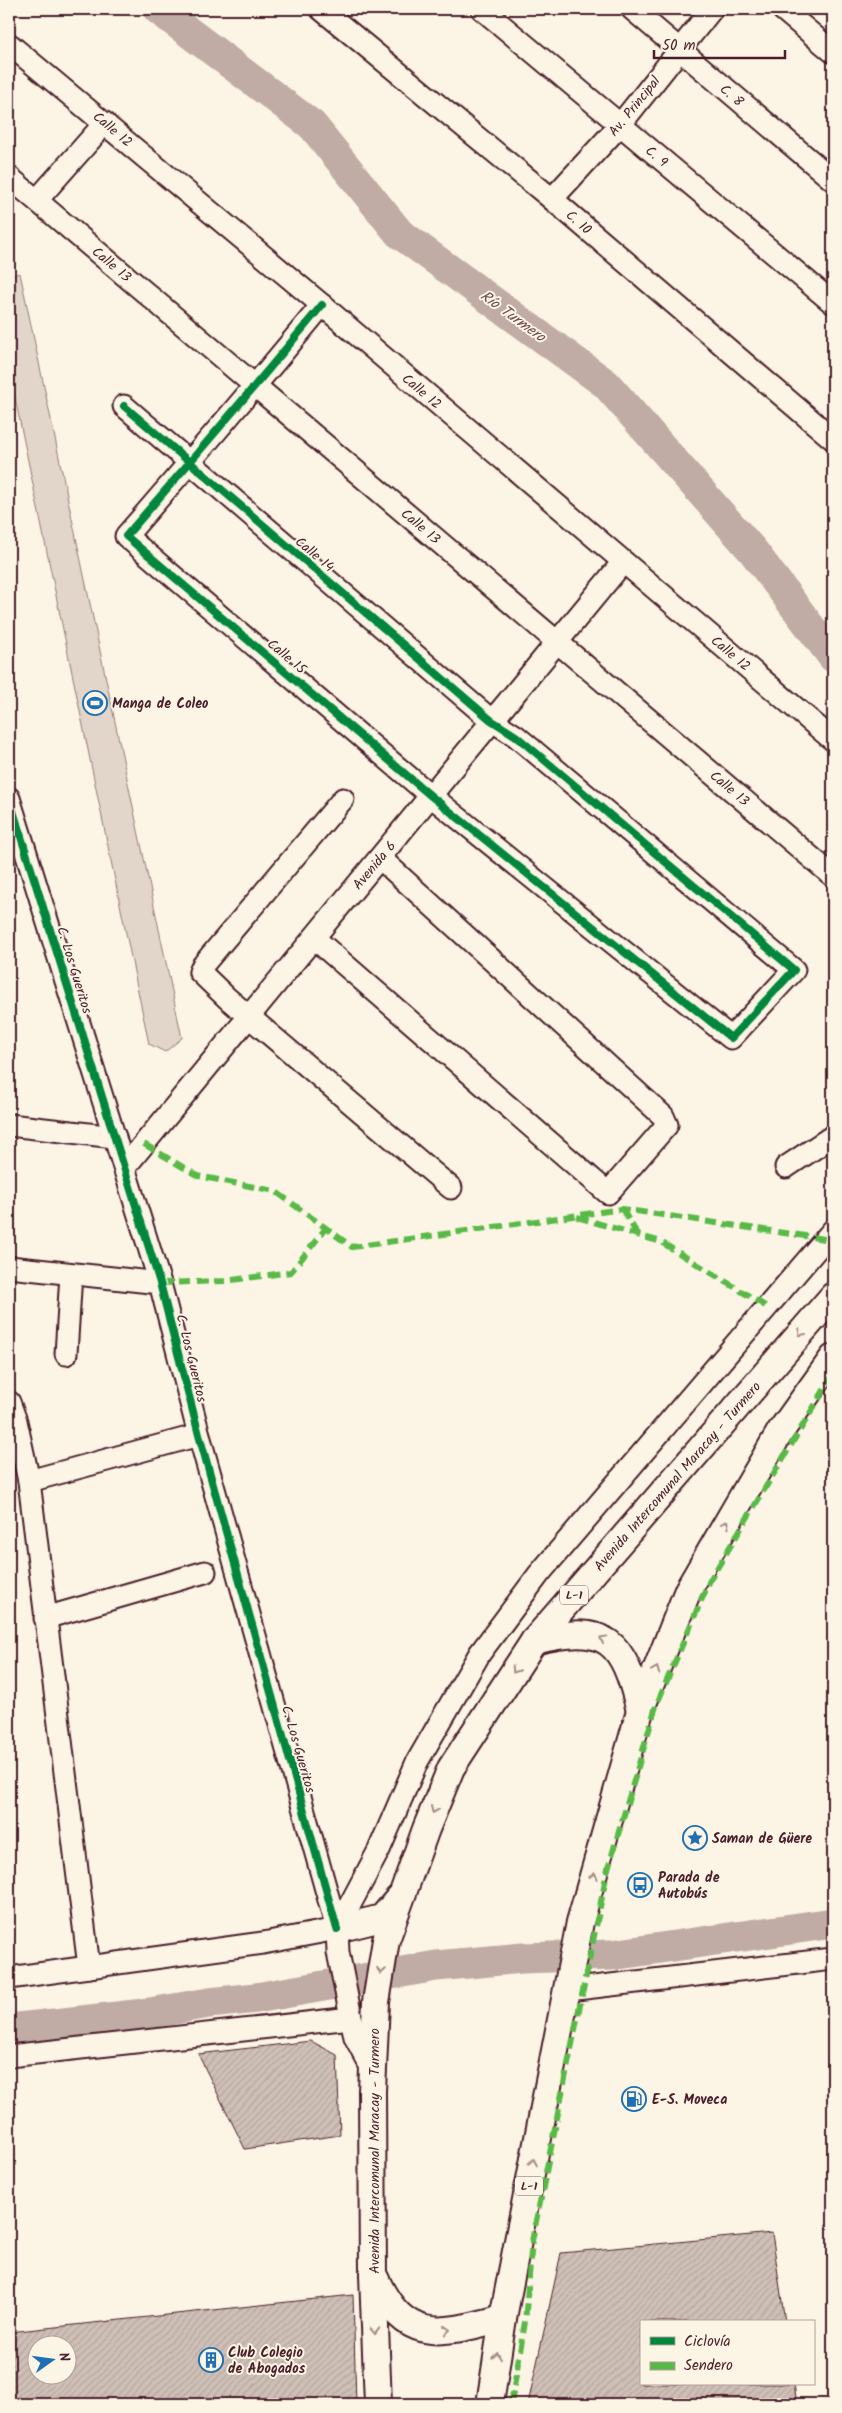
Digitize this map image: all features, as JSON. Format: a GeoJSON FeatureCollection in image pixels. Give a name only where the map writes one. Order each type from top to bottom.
{"type":"FeatureCollection","features":[{"type":"Feature","properties":{"kind":"main road","name":"Avenida Intercomunal Maracay - Turmero"},"geometry":{"type":"LineString","coordinates":[[378,2404],[373,2275],[372,2069],[376,2002],[386,1940],[400,1897],[451,1768],[534,1640],[833,1296]]}},
{"type":"Feature","properties":{"kind":"main road","name":"L-1"},"geometry":{"type":"LineString","coordinates":[[490,2404],[503,2318],[580,1922],[640,1711],[688,1590],[780,1432],[833,1358]]}},
{"type":"Feature","properties":{"kind":"main road"},"geometry":{"type":"LineString","coordinates":[[534,1640],[560,1634],[592,1634],[614,1645],[632,1676],[640,1711]]}},
{"type":"Feature","properties":{"kind":"main road"},"geometry":{"type":"LineString","coordinates":[[338,1941],[382,1918],[400,1897]]}},
{"type":"Feature","properties":{"kind":"main road"},"geometry":{"type":"LineString","coordinates":[[373,2275],[384,2300],[406,2323],[428,2331],[461,2329],[503,2318]]}},
{"type":"Feature","properties":{"kind":"street","name":"C. 10"},"geometry":{"type":"LineString","coordinates":[[321,9],[552,199],[833,440]]}},
{"type":"Feature","properties":{"kind":"street","name":"C. 9"},"geometry":{"type":"LineString","coordinates":[[482,9],[833,303]]}},
{"type":"Feature","properties":{"kind":"street","name":"C. 8"},"geometry":{"type":"LineString","coordinates":[[632,9],[833,180]]}},
{"type":"Feature","properties":{"kind":"street","name":"Av. Principal"},"geometry":{"type":"LineString","coordinates":[[552,199],[620,125],[678,49],[712,9]]}},
{"type":"Feature","properties":{"kind":"street"},"geometry":{"type":"LineString","coordinates":[[782,9],[833,52]]}},
{"type":"Feature","properties":{"kind":"street","name":"Calle 12"},"geometry":{"type":"LineString","coordinates":[[9,44],[322,305],[833,740]]}},
{"type":"Feature","properties":{"kind":"street"},"geometry":{"type":"LineString","coordinates":[[37,200],[105,123]]}},
{"type":"Feature","properties":{"kind":"street","name":"Calle 13"},"geometry":{"type":"LineString","coordinates":[[9,177],[833,876]]}},
{"type":"Feature","properties":{"kind":"street"},"geometry":{"type":"LineString","coordinates":[[190,463],[322,305]]}},
{"type":"Feature","properties":{"kind":"street","name":"Calle 14"},"geometry":{"type":"LineString","coordinates":[[124,406],[491,720],[516,736],[794,970],[731,1038],[431,796]]}},
{"type":"Feature","properties":{"kind":"street","name":"Calle 15"},"geometry":{"type":"LineString","coordinates":[[190,463],[126,536],[431,796]]}},
{"type":"Feature","properties":{"kind":"street","name":"Avenida 6"},"geometry":{"type":"LineString","coordinates":[[125,1167],[431,796],[491,720],[623,562]]}},
{"type":"Feature","properties":{"kind":"street","name":"C. Los Gueritos"},"geometry":{"type":"LineString","coordinates":[[9,798],[160,1283],[199,1436],[338,1941],[356,2037],[372,2069]]}},
{"type":"Feature","properties":{"kind":"street"},"geometry":{"type":"LineString","coordinates":[[343,799],[203,965],[200,972],[204,978],[249,1017],[450,1188]]}},
{"type":"Feature","properties":{"kind":"street"},"geometry":{"type":"LineString","coordinates":[[314,938],[608,1193],[667,1125],[663,1116],[380,858]]}},
{"type":"Feature","properties":{"kind":"street"},"geometry":{"type":"LineString","coordinates":[[9,1125],[115,1137]]}},
{"type":"Feature","properties":{"kind":"street"},"geometry":{"type":"LineString","coordinates":[[786,1167],[833,1136]]}},
{"type":"Feature","properties":{"kind":"street"},"geometry":{"type":"LineString","coordinates":[[9,1978],[263,1943],[338,1941],[417,1762],[480,1653],[539,1574],[833,1230]]}},
{"type":"Feature","properties":{"kind":"street"},"geometry":{"type":"LineString","coordinates":[[9,1267],[160,1283]]}},
{"type":"Feature","properties":{"kind":"street"},"geometry":{"type":"LineString","coordinates":[[66,1354],[71,1274]]}},
{"type":"Feature","properties":{"kind":"street"},"geometry":{"type":"LineString","coordinates":[[9,1402],[16,1421],[29,1481],[89,1967]]}},
{"type":"Feature","properties":{"kind":"street"},"geometry":{"type":"LineString","coordinates":[[29,1481],[199,1436]]}},
{"type":"Feature","properties":{"kind":"street"},"geometry":{"type":"LineString","coordinates":[[45,1618],[206,1572]]}},
{"type":"Feature","properties":{"kind":"street"},"geometry":{"type":"LineString","coordinates":[[569,1979],[833,1959]]}},
{"type":"Feature","properties":{"kind":"street"},"geometry":{"type":"LineString","coordinates":[[9,2056],[350,2011]]}},
{"type":"Feature","properties":{"kind":"shaded area","name":"Manga de Coleo"},"geometry":{"type":"Polygon","coordinates":[[[20,273],[182,1038],[165,1052],[149,1044],[9,369],[9,276],[20,273]]]}},
{"type":"Feature","properties":{"kind":"building"},"geometry":{"type":"Polygon","coordinates":[[[311,2041],[337,2055],[340,2135],[245,2149],[198,2054],[311,2041]]]}},
{"type":"Feature","properties":{"kind":"building"},"geometry":{"type":"Polygon","coordinates":[[[772,2233],[785,2320],[640,2320],[640,2386],[794,2386],[797,2404],[528,2404],[561,2253],[772,2233]]]}},
{"type":"Feature","properties":{"kind":"building","name":"Club Colegio de Abogados"},"geometry":{"type":"Polygon","coordinates":[[[353,2295],[356,2404],[9,2404],[9,2332],[353,2295]]]}},
{"type":"Feature","properties":{"kind":"waterway","name":"Río Turmero"},"geometry":{"type":"LineString","coordinates":[[158,9],[312,125],[399,233],[606,384],[753,551],[833,657]]}},
{"type":"Feature","properties":{"kind":"waterway"},"geometry":{"type":"LineString","coordinates":[[9,2029],[144,2014],[209,2003],[256,1998],[436,1966],[523,1958],[612,1955],[833,1923]]}},
{"type":"Feature","properties":{"kind":"marked path"},"geometry":{"type":"LineString","coordinates":[[144,1144],[198,1176],[275,1191],[352,1247],[622,1209],[825,1239]]}},
{"type":"Feature","properties":{"kind":"marked path"},"geometry":{"type":"LineString","coordinates":[[622,1209],[638,1235]]}},
{"type":"Feature","properties":{"kind":"marked path"},"geometry":{"type":"LineString","coordinates":[[577,1217],[661,1242],[767,1307]]}},
{"type":"Feature","properties":{"kind":"marked path"},"geometry":{"type":"LineString","coordinates":[[160,1283],[225,1281],[291,1272],[326,1228]]}},
{"type":"Feature","properties":{"kind":"marked path"},"geometry":{"type":"LineString","coordinates":[[511,2404],[525,2322],[532,2241],[607,1872],[656,1706],[710,1580],[833,1375]]}},
{"type":"Feature","properties":{"kind":"cycle path"},"geometry":{"type":"LineString","coordinates":[[124,406],[491,720],[516,736],[794,970],[731,1038],[431,796],[126,536],[175,479],[200,450],[225,421],[322,305]]}},
{"type":"Feature","properties":{"kind":"cycle path"},"geometry":{"type":"LineString","coordinates":[[9,798],[160,1283],[199,1435],[337,1929]]}},
{"type":"Feature","properties":{"kind":"place","name":"Manga de Coleo"},"geometry":{"type":"Point","coordinates":[95,703]}},
{"type":"Feature","properties":{"kind":"place","name":"Saman de Güere"},"geometry":{"type":"Point","coordinates":[695,1838]}},
{"type":"Feature","properties":{"kind":"place","name":"Parada de Autobús"},"geometry":{"type":"Point","coordinates":[640,1885]}},
{"type":"Feature","properties":{"kind":"place","name":"E-S. Moveca"},"geometry":{"type":"Point","coordinates":[634,2099]}},
{"type":"Feature","properties":{"kind":"place","name":"Club Colegio de Abogados"},"geometry":{"type":"Point","coordinates":[211,2360]}}]}
